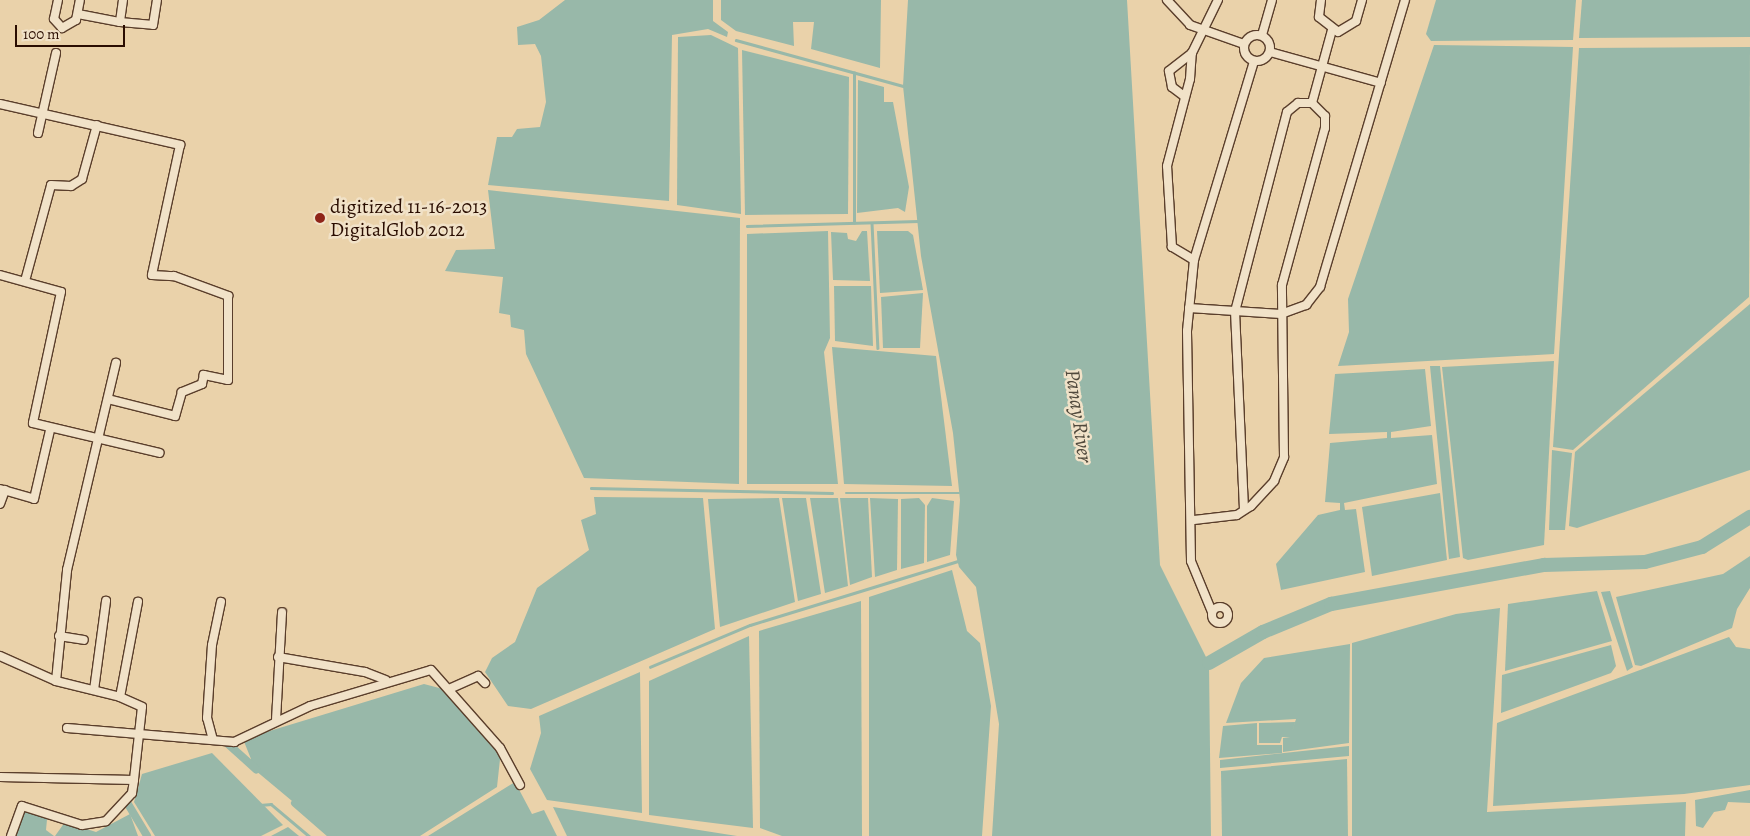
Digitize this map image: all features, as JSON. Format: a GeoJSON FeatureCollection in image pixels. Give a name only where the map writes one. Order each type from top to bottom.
{"type":"FeatureCollection","features":[{"type":"Feature","properties":{"kind":"street"},"geometry":{"type":"LineString","coordinates":[[58,0],[56,24],[71,27],[78,14],[80,0]]}},
{"type":"Feature","properties":{"kind":"street"},"geometry":{"type":"LineString","coordinates":[[120,22],[123,0]]}},
{"type":"Feature","properties":{"kind":"street"},"geometry":{"type":"LineString","coordinates":[[78,14],[120,22],[153,25],[157,0]]}},
{"type":"Feature","properties":{"kind":"street"},"geometry":{"type":"LineString","coordinates":[[1167,0],[1180,17],[1202,32],[1244,44]]}},
{"type":"Feature","properties":{"kind":"street"},"geometry":{"type":"LineString","coordinates":[[1194,260],[1172,247],[1168,186],[1169,154],[1184,96],[1192,53],[1218,0]]}},
{"type":"Feature","properties":{"kind":"street"},"geometry":{"type":"LineString","coordinates":[[1262,35],[1272,0]]}},
{"type":"Feature","properties":{"kind":"street"},"geometry":{"type":"LineString","coordinates":[[1321,0],[1319,17],[1332,30]]}},
{"type":"Feature","properties":{"kind":"street"},"geometry":{"type":"LineString","coordinates":[[1332,30],[1351,27],[1362,0]]}},
{"type":"Feature","properties":{"kind":"street"},"geometry":{"type":"LineString","coordinates":[[1189,308],[1281,314],[1306,305],[1325,277],[1406,0]]}},
{"type":"Feature","properties":{"kind":"street"},"geometry":{"type":"LineString","coordinates":[[1312,103],[1332,30]]}},
{"type":"Feature","properties":{"kind":"street"},"geometry":{"type":"LineString","coordinates":[[1244,44],[1253,35],[1262,35],[1270,44],[1270,52],[1266,58],[1254,61]]}},
{"type":"Feature","properties":{"kind":"street"},"geometry":{"type":"LineString","coordinates":[[1244,44],[1245,52],[1254,61]]}},
{"type":"Feature","properties":{"kind":"street"},"geometry":{"type":"LineString","coordinates":[[1270,52],[1381,83]]}},
{"type":"Feature","properties":{"kind":"street"},"geometry":{"type":"LineString","coordinates":[[38,134],[56,53]]}},
{"type":"Feature","properties":{"kind":"street"},"geometry":{"type":"LineString","coordinates":[[1184,96],[1172,87],[1169,71],[1192,53]]}},
{"type":"Feature","properties":{"kind":"street"},"geometry":{"type":"LineString","coordinates":[[1212,612],[1191,561],[1194,520],[1185,377],[1189,308],[1194,260],[1254,61]]}},
{"type":"Feature","properties":{"kind":"street"},"geometry":{"type":"LineString","coordinates":[[1194,520],[1221,518],[1244,509],[1274,481],[1284,457],[1281,314],[1286,266],[1325,128],[1325,116],[1312,103],[1298,103],[1288,112],[1235,311],[1244,509]]}},
{"type":"Feature","properties":{"kind":"street"},"geometry":{"type":"LineString","coordinates":[[0,104],[41,115],[97,125],[180,145],[152,275],[174,276],[228,296],[228,380],[204,375],[202,384],[182,392],[175,416],[108,399]]}},
{"type":"Feature","properties":{"kind":"street"},"geometry":{"type":"LineString","coordinates":[[25,281],[52,185],[71,186],[82,179],[97,125]]}},
{"type":"Feature","properties":{"kind":"street"},"geometry":{"type":"LineString","coordinates":[[0,275],[61,292],[33,414],[33,423],[50,430],[160,453]]}},
{"type":"Feature","properties":{"kind":"street"},"geometry":{"type":"LineString","coordinates":[[56,681],[67,570],[116,363]]}},
{"type":"Feature","properties":{"kind":"street"},"geometry":{"type":"LineString","coordinates":[[0,504],[2,490],[34,499],[50,430]]}},
{"type":"Feature","properties":{"kind":"street"},"geometry":{"type":"LineString","coordinates":[[94,690],[106,600]]}},
{"type":"Feature","properties":{"kind":"street"},"geometry":{"type":"LineString","coordinates":[[120,697],[138,602]]}},
{"type":"Feature","properties":{"kind":"street"},"geometry":{"type":"LineString","coordinates":[[213,740],[207,718],[212,645],[220,602]]}},
{"type":"Feature","properties":{"kind":"street"},"geometry":{"type":"LineString","coordinates":[[276,720],[282,612]]}},
{"type":"Feature","properties":{"kind":"street"},"geometry":{"type":"LineString","coordinates":[[59,636],[84,640]]}},
{"type":"Feature","properties":{"kind":"street"},"geometry":{"type":"LineString","coordinates":[[0,656],[56,681],[120,697],[140,705],[139,737],[132,793],[106,821],[82,825],[22,806],[10,836]]}},
{"type":"Feature","properties":{"kind":"street"},"geometry":{"type":"LineString","coordinates":[[278,657],[366,672],[386,680]]}},
{"type":"Feature","properties":{"kind":"street"},"geometry":{"type":"LineString","coordinates":[[67,728],[139,737],[234,742],[276,720],[386,680],[431,670],[500,748],[520,785]]}},
{"type":"Feature","properties":{"kind":"street"},"geometry":{"type":"LineString","coordinates":[[449,689],[478,676],[485,683]]}},
{"type":"Feature","properties":{"kind":"street"},"geometry":{"type":"LineString","coordinates":[[0,777],[134,780]]}},
{"type":"Feature","properties":{"kind":"water"},"geometry":{"type":"Polygon","coordinates":[[[565,0],[713,0],[713,21],[728,32],[727,37],[708,29],[672,35],[669,201],[488,185],[497,137],[512,137],[517,129],[540,127],[546,102],[541,56],[535,44],[518,45],[517,27],[539,20],[565,0]]]}},
{"type":"Feature","properties":{"kind":"water"},"geometry":{"type":"Polygon","coordinates":[[[721,0],[881,0],[880,68],[811,49],[814,22],[793,22],[794,46],[736,31],[721,20],[721,0]]]}},
{"type":"Feature","properties":{"kind":"water","name":"Panay River"},"geometry":{"type":"Polygon","coordinates":[[[908,0],[1127,0],[1160,565],[1209,663],[1211,836],[992,836],[999,724],[976,587],[959,567],[956,555],[960,500],[953,433],[921,256],[903,86],[908,0]]]}},
{"type":"Feature","properties":{"kind":"water"},"geometry":{"type":"Polygon","coordinates":[[[1436,0],[1576,0],[1573,40],[1431,41],[1426,34],[1436,0]]]}},
{"type":"Feature","properties":{"kind":"water"},"geometry":{"type":"Polygon","coordinates":[[[1582,0],[1750,0],[1750,37],[1579,38],[1582,0]]]}},
{"type":"Feature","properties":{"kind":"water"},"geometry":{"type":"Polygon","coordinates":[[[711,35],[738,48],[741,214],[677,205],[678,37],[711,35]]]}},
{"type":"Feature","properties":{"kind":"water"},"geometry":{"type":"Polygon","coordinates":[[[1434,45],[1573,47],[1554,354],[1338,366],[1349,332],[1348,299],[1434,45]]]}},
{"type":"Feature","properties":{"kind":"water"},"geometry":{"type":"Polygon","coordinates":[[[1750,47],[1749,297],[1573,450],[1553,447],[1579,48],[1750,47]]]}},
{"type":"Feature","properties":{"kind":"water"},"geometry":{"type":"Polygon","coordinates":[[[742,50],[849,77],[848,214],[745,215],[742,50]]]}},
{"type":"Feature","properties":{"kind":"water"},"geometry":{"type":"Polygon","coordinates":[[[858,80],[884,87],[884,102],[893,102],[909,187],[905,212],[898,208],[857,213],[858,80]]]}},
{"type":"Feature","properties":{"kind":"water"},"geometry":{"type":"Polygon","coordinates":[[[488,190],[740,218],[739,484],[584,478],[526,354],[524,330],[511,327],[510,315],[499,313],[503,277],[445,271],[456,250],[495,249],[488,190]]]}},
{"type":"Feature","properties":{"kind":"water"},"geometry":{"type":"Polygon","coordinates":[[[828,231],[830,338],[824,352],[838,484],[747,484],[747,234],[828,231]]]}},
{"type":"Feature","properties":{"kind":"water"},"geometry":{"type":"Polygon","coordinates":[[[862,231],[867,231],[870,281],[833,280],[831,232],[847,233],[848,239],[856,241],[862,231]]]}},
{"type":"Feature","properties":{"kind":"water"},"geometry":{"type":"Polygon","coordinates":[[[877,231],[908,231],[913,235],[923,290],[880,293],[877,231]]]}},
{"type":"Feature","properties":{"kind":"water"},"geometry":{"type":"Polygon","coordinates":[[[834,286],[871,286],[873,346],[835,341],[834,286]]]}},
{"type":"Feature","properties":{"kind":"water"},"geometry":{"type":"Polygon","coordinates":[[[923,293],[920,348],[883,348],[881,297],[923,293]]]}},
{"type":"Feature","properties":{"kind":"water"},"geometry":{"type":"Polygon","coordinates":[[[1750,304],[1750,470],[1577,528],[1569,526],[1575,452],[1750,304]]]}},
{"type":"Feature","properties":{"kind":"water"},"geometry":{"type":"Polygon","coordinates":[[[832,347],[936,356],[952,486],[844,484],[832,347]]]}},
{"type":"Feature","properties":{"kind":"water"},"geometry":{"type":"Polygon","coordinates":[[[1554,361],[1544,545],[1468,560],[1463,558],[1442,367],[1554,361]]]}},
{"type":"Feature","properties":{"kind":"water"},"geometry":{"type":"Polygon","coordinates":[[[1430,366],[1440,366],[1460,557],[1449,559],[1430,366]]]}},
{"type":"Feature","properties":{"kind":"water"},"geometry":{"type":"Polygon","coordinates":[[[1425,369],[1431,426],[1391,432],[1391,438],[1432,435],[1437,484],[1344,503],[1345,510],[1356,509],[1365,572],[1281,590],[1276,564],[1318,515],[1340,510],[1340,503],[1325,502],[1330,443],[1387,438],[1387,432],[1329,434],[1335,374],[1425,369]]]}},
{"type":"Feature","properties":{"kind":"water"},"geometry":{"type":"Polygon","coordinates":[[[1552,450],[1572,453],[1565,530],[1549,530],[1552,450]]]}},
{"type":"Feature","properties":{"kind":"water"},"geometry":{"type":"Polygon","coordinates":[[[1440,493],[1447,560],[1372,576],[1362,507],[1440,493]]]}},
{"type":"Feature","properties":{"kind":"water"},"geometry":{"type":"Polygon","coordinates":[[[594,497],[703,498],[715,629],[531,709],[508,706],[485,672],[492,658],[515,642],[537,588],[589,550],[581,520],[596,514],[594,497]]]}},
{"type":"Feature","properties":{"kind":"water"},"geometry":{"type":"Polygon","coordinates":[[[779,498],[795,602],[720,627],[708,499],[779,498]]]}},
{"type":"Feature","properties":{"kind":"water"},"geometry":{"type":"Polygon","coordinates":[[[782,498],[806,498],[821,594],[798,601],[782,498]]]}},
{"type":"Feature","properties":{"kind":"water"},"geometry":{"type":"Polygon","coordinates":[[[810,498],[838,498],[848,586],[825,593],[810,498]]]}},
{"type":"Feature","properties":{"kind":"water"},"geometry":{"type":"Polygon","coordinates":[[[840,498],[868,498],[872,577],[850,585],[840,498]]]}},
{"type":"Feature","properties":{"kind":"water"},"geometry":{"type":"Polygon","coordinates":[[[870,498],[898,499],[897,570],[875,577],[870,498]]]}},
{"type":"Feature","properties":{"kind":"water"},"geometry":{"type":"Polygon","coordinates":[[[919,498],[925,505],[924,563],[901,569],[901,499],[919,498]]]}},
{"type":"Feature","properties":{"kind":"water"},"geometry":{"type":"Polygon","coordinates":[[[932,498],[954,501],[950,555],[927,562],[927,506],[932,498]]]}},
{"type":"Feature","properties":{"kind":"water"},"geometry":{"type":"Polygon","coordinates":[[[1750,556],[1750,588],[1737,609],[1732,628],[1641,666],[1635,665],[1616,597],[1723,574],[1750,556]]]}},
{"type":"Feature","properties":{"kind":"water"},"geometry":{"type":"Polygon","coordinates":[[[952,570],[967,631],[980,643],[991,706],[982,836],[869,836],[869,597],[952,570]]]}},
{"type":"Feature","properties":{"kind":"water"},"geometry":{"type":"Polygon","coordinates":[[[1597,591],[1612,641],[1505,671],[1508,604],[1597,591]]]}},
{"type":"Feature","properties":{"kind":"water"},"geometry":{"type":"Polygon","coordinates":[[[1610,591],[1633,667],[1627,671],[1601,592],[1610,591]]]}},
{"type":"Feature","properties":{"kind":"water"},"geometry":{"type":"Polygon","coordinates":[[[861,601],[862,836],[782,836],[760,828],[759,631],[861,601]]]}},
{"type":"Feature","properties":{"kind":"water"},"geometry":{"type":"Polygon","coordinates":[[[1500,608],[1487,812],[1686,802],[1685,836],[1352,836],[1352,643],[1456,614],[1500,608]]]}},
{"type":"Feature","properties":{"kind":"water"},"geometry":{"type":"Polygon","coordinates":[[[749,636],[753,828],[649,815],[649,681],[749,636]]]}},
{"type":"Feature","properties":{"kind":"water"},"geometry":{"type":"Polygon","coordinates":[[[1729,637],[1736,647],[1750,649],[1750,785],[1684,794],[1493,806],[1497,723],[1729,637]]]}},
{"type":"Feature","properties":{"kind":"water"},"geometry":{"type":"Polygon","coordinates":[[[1350,644],[1349,743],[1283,752],[1283,738],[1290,737],[1282,737],[1280,743],[1259,743],[1259,723],[1295,722],[1291,735],[1296,719],[1226,723],[1241,683],[1264,658],[1350,644]]]}},
{"type":"Feature","properties":{"kind":"water"},"geometry":{"type":"Polygon","coordinates":[[[1611,645],[1616,666],[1611,673],[1501,713],[1502,675],[1611,645]]]}},
{"type":"Feature","properties":{"kind":"water"},"geometry":{"type":"Polygon","coordinates":[[[640,672],[642,813],[547,800],[530,769],[541,733],[539,716],[640,672]]]}},
{"type":"Feature","properties":{"kind":"water"},"geometry":{"type":"Polygon","coordinates":[[[424,684],[443,689],[501,750],[497,787],[420,836],[334,836],[249,765],[251,759],[243,739],[424,684]]]}},
{"type":"Feature","properties":{"kind":"water"},"geometry":{"type":"Polygon","coordinates":[[[1257,723],[1257,745],[1282,745],[1282,753],[1219,758],[1223,726],[1257,723]]]}},
{"type":"Feature","properties":{"kind":"water"},"geometry":{"type":"Polygon","coordinates":[[[1349,746],[1349,756],[1220,768],[1220,760],[1349,746]]]}},
{"type":"Feature","properties":{"kind":"water"},"geometry":{"type":"Polygon","coordinates":[[[212,753],[283,825],[261,836],[155,836],[134,802],[142,774],[212,753]]]}},
{"type":"Feature","properties":{"kind":"water"},"geometry":{"type":"Polygon","coordinates":[[[1347,759],[1348,836],[1222,836],[1221,771],[1347,759]]]}},
{"type":"Feature","properties":{"kind":"water"},"geometry":{"type":"Polygon","coordinates":[[[515,782],[532,814],[544,810],[557,836],[428,836],[515,782]]]}},
{"type":"Feature","properties":{"kind":"water"},"geometry":{"type":"Polygon","coordinates":[[[1750,790],[1750,803],[1728,802],[1725,810],[1714,812],[1703,828],[1696,826],[1695,800],[1750,790]]]}},
{"type":"Feature","properties":{"kind":"water"},"geometry":{"type":"Polygon","coordinates":[[[22,803],[48,809],[46,830],[54,836],[16,836],[22,803]]]}},
{"type":"Feature","properties":{"kind":"water"},"geometry":{"type":"Polygon","coordinates":[[[553,807],[737,836],[567,836],[553,807]]]}},
{"type":"Feature","properties":{"kind":"water"},"geometry":{"type":"Polygon","coordinates":[[[130,814],[138,836],[55,836],[65,822],[96,832],[130,814]]]}},
{"type":"Feature","properties":{"kind":"water"},"geometry":{"type":"Polygon","coordinates":[[[288,827],[299,836],[271,836],[288,827]]]}},
{"type":"Feature","properties":{"kind":"waterway"},"geometry":{"type":"LineString","coordinates":[[736,40],[903,86]]}},
{"type":"Feature","properties":{"kind":"waterway"},"geometry":{"type":"LineString","coordinates":[[854,73],[854,223]]}},
{"type":"Feature","properties":{"kind":"waterway"},"geometry":{"type":"LineString","coordinates":[[747,226],[918,221]]}},
{"type":"Feature","properties":{"kind":"waterway"},"geometry":{"type":"LineString","coordinates":[[872,223],[878,348]]}},
{"type":"Feature","properties":{"kind":"waterway"},"geometry":{"type":"LineString","coordinates":[[591,488],[832,493]]}},
{"type":"Feature","properties":{"kind":"waterway"},"geometry":{"type":"LineString","coordinates":[[846,493],[959,493]]}},
{"type":"Feature","properties":{"kind":"waterway"},"geometry":{"type":"LineString","coordinates":[[1209,663],[1263,632],[1331,604],[1544,565],[1645,562],[1702,547],[1750,517]]}},
{"type":"Feature","properties":{"kind":"waterway"},"geometry":{"type":"LineString","coordinates":[[650,667],[750,625],[958,561]]}},
{"type":"Feature","properties":{"kind":"waterway"},"geometry":{"type":"LineString","coordinates":[[228,744],[256,769]]}},
{"type":"Feature","properties":{"kind":"waterway"},"geometry":{"type":"LineString","coordinates":[[295,803],[333,836]]}},
{"type":"Feature","properties":{"kind":"waterway"},"geometry":{"type":"LineString","coordinates":[[128,804],[147,836]]}},
{"type":"Feature","properties":{"kind":"waterway"},"geometry":{"type":"LineString","coordinates":[[260,805],[271,804],[309,836]]}},
{"type":"Feature","properties":{"kind":"place","name":"digitized 11-16-2013 DigitalGlob 2012"},"geometry":{"type":"Point","coordinates":[320,218]}}]}
